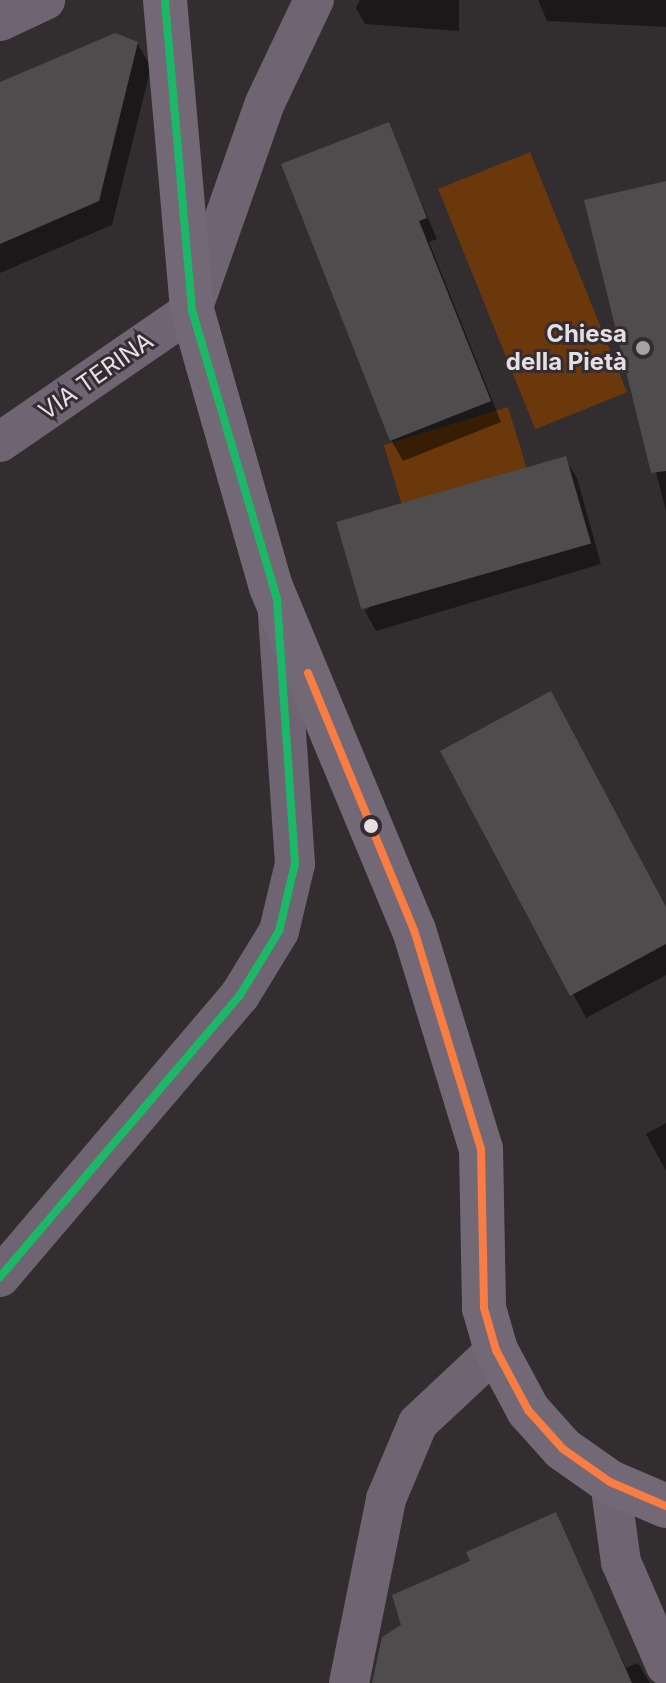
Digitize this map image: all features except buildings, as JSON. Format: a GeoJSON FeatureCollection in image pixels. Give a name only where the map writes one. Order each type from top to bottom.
{"type":"FeatureCollection","features":[{"type":"Feature","properties":{"kind":"main road"},"geometry":{"type":"LineString","coordinates":[[165,0],[192,310],[277,599],[414,930],[481,1149],[484,1308],[496,1350],[528,1410],[563,1449],[610,1482],[666,1506]]}},
{"type":"Feature","properties":{"kind":"street"},"geometry":{"type":"LineString","coordinates":[[0,21],[45,0]]}},
{"type":"Feature","properties":{"kind":"street"},"geometry":{"type":"LineString","coordinates":[[192,310],[265,103],[314,0]]}},
{"type":"Feature","properties":{"kind":"street","name":"VIA TERINA"},"geometry":{"type":"LineString","coordinates":[[0,442],[192,310]]}},
{"type":"Feature","properties":{"kind":"street"},"geometry":{"type":"LineString","coordinates":[[0,1277],[240,995],[279,931],[295,864],[277,599]]}},
{"type":"Feature","properties":{"kind":"street"},"geometry":{"type":"LineString","coordinates":[[349,1683],[386,1499],[418,1423],[496,1350]]}},
{"type":"Feature","properties":{"kind":"street"},"geometry":{"type":"LineString","coordinates":[[610,1482],[621,1562],[666,1666]]}},
{"type":"Feature","properties":{"kind":"shaded area"},"geometry":{"type":"Polygon","coordinates":[[[530,152],[627,392],[535,429],[438,189],[530,152]]]}},
{"type":"Feature","properties":{"kind":"shaded area"},"geometry":{"type":"Polygon","coordinates":[[[508,407],[527,468],[402,506],[384,445],[508,407]]]}},
{"type":"Feature","properties":{"kind":"transit line"},"geometry":{"type":"LineString","coordinates":[[0,1277],[240,995],[279,931],[295,864],[277,599],[192,310],[165,0]]}},
{"type":"Feature","properties":{"kind":"transit line"},"geometry":{"type":"LineString","coordinates":[[308,673],[414,930],[481,1149],[484,1308],[496,1350],[528,1410],[563,1449],[610,1482],[666,1506]]}},
{"type":"Feature","properties":{"kind":"place","name":"Chiesa della Pietà"},"geometry":{"type":"Point","coordinates":[643,348]}}]}
